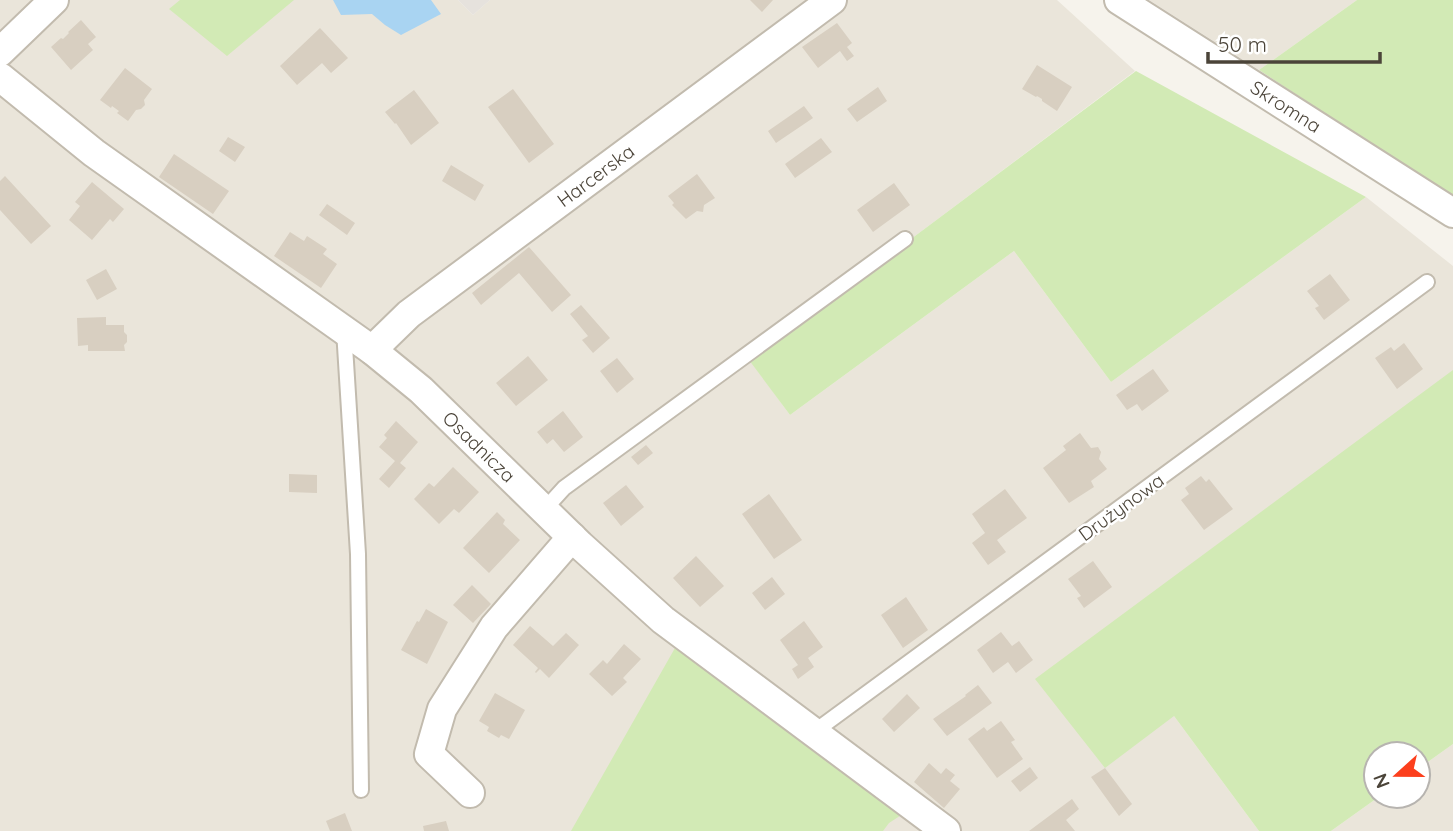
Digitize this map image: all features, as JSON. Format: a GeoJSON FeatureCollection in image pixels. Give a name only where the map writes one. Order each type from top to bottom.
{"type":"FeatureCollection","features":[{"type":"Feature","properties":{"kind":"street"},"geometry":{"type":"LineString","coordinates":[[0,52],[54,0]]}},
{"type":"Feature","properties":{"kind":"street","name":"Skromna"},"geometry":{"type":"LineString","coordinates":[[1120,0],[1453,213]]}},
{"type":"Feature","properties":{"kind":"street","name":"Harcerska"},"geometry":{"type":"LineString","coordinates":[[372,351],[409,314],[827,4]]}},
{"type":"Feature","properties":{"kind":"street","name":"Osadnicza"},"geometry":{"type":"LineString","coordinates":[[0,77],[94,153],[344,330],[421,390],[572,537],[663,620],[946,831]]}},
{"type":"Feature","properties":{"kind":"street"},"geometry":{"type":"LineString","coordinates":[[470,793],[429,754],[442,709],[494,627],[572,537]]}},
{"type":"Feature","properties":{"kind":"lane"},"geometry":{"type":"LineString","coordinates":[[544,510],[564,488],[905,239]]}},
{"type":"Feature","properties":{"kind":"lane","name":"Drużynowa"},"geometry":{"type":"LineString","coordinates":[[814,732],[1427,282]]}},
{"type":"Feature","properties":{"kind":"lane"},"geometry":{"type":"LineString","coordinates":[[344,330],[358,554],[362,790]]}},
{"type":"Feature","properties":{"kind":"shaded area"},"geometry":{"type":"Polygon","coordinates":[[[0,0],[458,0],[473,15],[490,0],[1057,0],[1135,71],[750,360],[790,415],[1014,251],[1111,382],[1366,197],[1453,266],[1453,371],[1174,716],[1259,831],[0,831],[0,0]]]}},
{"type":"Feature","properties":{"kind":"shaded area"},"geometry":{"type":"Polygon","coordinates":[[[458,0],[490,0],[473,15],[458,0]]]}},
{"type":"Feature","properties":{"kind":"shaded area"},"geometry":{"type":"Polygon","coordinates":[[[1149,0],[1357,0],[1259,70],[1149,0]]]}},
{"type":"Feature","properties":{"kind":"shaded area"},"geometry":{"type":"Polygon","coordinates":[[[1453,744],[1453,831],[1331,831],[1362,809],[1432,810],[1432,759],[1453,744]]]}},
{"type":"Feature","properties":{"kind":"green space"},"geometry":{"type":"Polygon","coordinates":[[[180,0],[294,0],[227,56],[169,9],[180,0]]]}},
{"type":"Feature","properties":{"kind":"green space"},"geometry":{"type":"Polygon","coordinates":[[[1357,0],[1453,0],[1453,197],[1259,70],[1357,0]]]}},
{"type":"Feature","properties":{"kind":"green space"},"geometry":{"type":"Polygon","coordinates":[[[1136,71],[1366,197],[1111,382],[1014,251],[790,415],[749,360],[1136,71]]]}},
{"type":"Feature","properties":{"kind":"green space"},"geometry":{"type":"Polygon","coordinates":[[[1453,370],[1453,744],[1432,759],[1432,740],[1362,740],[1362,809],[1331,831],[1259,831],[1174,716],[1105,768],[1035,679],[1453,370]]]}},
{"type":"Feature","properties":{"kind":"green space"},"geometry":{"type":"Polygon","coordinates":[[[675,648],[792,726],[906,812],[889,823],[883,831],[571,831],[675,648]]]}},
{"type":"Feature","properties":{"kind":"water"},"geometry":{"type":"Polygon","coordinates":[[[333,0],[431,0],[441,14],[401,35],[372,14],[341,15],[333,0]]]}},
{"type":"Feature","properties":{"kind":"building"},"geometry":{"type":"Polygon","coordinates":[[[750,0],[773,0],[762,12],[750,0]]]}},
{"type":"Feature","properties":{"kind":"building"},"geometry":{"type":"Polygon","coordinates":[[[81,20],[96,37],[88,44],[93,50],[71,70],[51,47],[81,20]]]}},
{"type":"Feature","properties":{"kind":"building"},"geometry":{"type":"Polygon","coordinates":[[[837,23],[852,43],[847,47],[854,56],[847,61],[840,51],[818,68],[802,47],[837,23]]]}},
{"type":"Feature","properties":{"kind":"building"},"geometry":{"type":"Polygon","coordinates":[[[320,28],[348,58],[331,73],[322,63],[297,85],[280,66],[320,28]]]}},
{"type":"Feature","properties":{"kind":"building"},"geometry":{"type":"Polygon","coordinates":[[[1037,65],[1072,87],[1057,111],[1042,99],[1022,89],[1037,65]]]}},
{"type":"Feature","properties":{"kind":"building"},"geometry":{"type":"Polygon","coordinates":[[[125,68],[152,89],[144,100],[145,105],[136,110],[128,121],[117,113],[119,111],[100,100],[125,68]]]}},
{"type":"Feature","properties":{"kind":"building"},"geometry":{"type":"Polygon","coordinates":[[[878,87],[887,101],[857,122],[847,109],[878,87]]]}},
{"type":"Feature","properties":{"kind":"building"},"geometry":{"type":"Polygon","coordinates":[[[513,89],[554,144],[529,163],[488,107],[513,89]]]}},
{"type":"Feature","properties":{"kind":"building"},"geometry":{"type":"Polygon","coordinates":[[[414,90],[439,123],[411,145],[385,112],[414,90]]]}},
{"type":"Feature","properties":{"kind":"building"},"geometry":{"type":"Polygon","coordinates":[[[804,106],[813,118],[776,143],[768,131],[804,106]]]}},
{"type":"Feature","properties":{"kind":"building"},"geometry":{"type":"Polygon","coordinates":[[[228,137],[245,147],[235,162],[219,151],[228,137]]]}},
{"type":"Feature","properties":{"kind":"building"},"geometry":{"type":"Polygon","coordinates":[[[821,138],[832,152],[795,178],[785,164],[821,138]]]}},
{"type":"Feature","properties":{"kind":"building"},"geometry":{"type":"Polygon","coordinates":[[[174,154],[229,191],[213,214],[159,177],[174,154]]]}},
{"type":"Feature","properties":{"kind":"building"},"geometry":{"type":"Polygon","coordinates":[[[451,165],[484,185],[475,201],[442,181],[451,165]]]}},
{"type":"Feature","properties":{"kind":"building"},"geometry":{"type":"Polygon","coordinates":[[[697,174],[715,198],[704,205],[703,212],[697,211],[686,219],[672,205],[674,203],[668,196],[697,174]]]}},
{"type":"Feature","properties":{"kind":"building"},"geometry":{"type":"Polygon","coordinates":[[[5,176],[51,226],[31,244],[0,210],[0,181],[5,176]]]}},
{"type":"Feature","properties":{"kind":"building"},"geometry":{"type":"Polygon","coordinates":[[[92,182],[124,209],[113,222],[110,219],[92,240],[69,220],[80,206],[75,202],[92,182]]]}},
{"type":"Feature","properties":{"kind":"building"},"geometry":{"type":"Polygon","coordinates":[[[894,183],[910,205],[873,232],[857,210],[894,183]]]}},
{"type":"Feature","properties":{"kind":"building"},"geometry":{"type":"Polygon","coordinates":[[[327,204],[355,223],[347,235],[319,215],[327,204]]]}},
{"type":"Feature","properties":{"kind":"building"},"geometry":{"type":"Polygon","coordinates":[[[290,232],[304,241],[307,236],[327,249],[323,254],[337,264],[321,288],[274,256],[290,232]]]}},
{"type":"Feature","properties":{"kind":"building"},"geometry":{"type":"Polygon","coordinates":[[[529,247],[571,295],[552,312],[519,273],[481,305],[472,293],[529,247]]]}},
{"type":"Feature","properties":{"kind":"building"},"geometry":{"type":"Polygon","coordinates":[[[106,269],[117,289],[97,300],[86,280],[106,269]]]}},
{"type":"Feature","properties":{"kind":"building"},"geometry":{"type":"Polygon","coordinates":[[[1330,274],[1350,300],[1324,320],[1315,308],[1319,306],[1307,291],[1330,274]]]}},
{"type":"Feature","properties":{"kind":"building"},"geometry":{"type":"Polygon","coordinates":[[[581,305],[610,338],[593,353],[582,340],[588,336],[570,314],[581,305]]]}},
{"type":"Feature","properties":{"kind":"building"},"geometry":{"type":"Polygon","coordinates":[[[106,317],[106,325],[124,325],[127,335],[125,351],[88,351],[88,345],[78,346],[77,318],[106,317]]]}},
{"type":"Feature","properties":{"kind":"building"},"geometry":{"type":"Polygon","coordinates":[[[1404,343],[1423,369],[1397,389],[1375,358],[1391,347],[1394,351],[1404,343]]]}},
{"type":"Feature","properties":{"kind":"building"},"geometry":{"type":"Polygon","coordinates":[[[528,356],[548,380],[516,406],[496,383],[528,356]]]}},
{"type":"Feature","properties":{"kind":"building"},"geometry":{"type":"Polygon","coordinates":[[[617,358],[634,379],[617,393],[600,371],[617,358]]]}},
{"type":"Feature","properties":{"kind":"building"},"geometry":{"type":"Polygon","coordinates":[[[1153,369],[1169,391],[1142,411],[1137,404],[1127,410],[1116,395],[1153,369]]]}},
{"type":"Feature","properties":{"kind":"building"},"geometry":{"type":"Polygon","coordinates":[[[563,411],[583,437],[564,452],[553,439],[547,444],[537,432],[563,411]]]}},
{"type":"Feature","properties":{"kind":"building"},"geometry":{"type":"Polygon","coordinates":[[[396,421],[418,442],[400,463],[406,468],[389,488],[379,479],[395,461],[379,447],[387,438],[384,435],[396,421]]]}},
{"type":"Feature","properties":{"kind":"building"},"geometry":{"type":"Polygon","coordinates":[[[1080,433],[1091,448],[1098,447],[1101,452],[1099,459],[1107,469],[1091,481],[1094,487],[1069,503],[1043,468],[1066,450],[1063,446],[1080,433]]]}},
{"type":"Feature","properties":{"kind":"building"},"geometry":{"type":"Polygon","coordinates":[[[646,445],[653,453],[638,465],[631,457],[646,445]]]}},
{"type":"Feature","properties":{"kind":"building"},"geometry":{"type":"Polygon","coordinates":[[[453,467],[479,492],[459,513],[454,509],[439,524],[414,499],[429,483],[434,487],[453,467]]]}},
{"type":"Feature","properties":{"kind":"building"},"geometry":{"type":"Polygon","coordinates":[[[289,474],[317,475],[317,493],[289,492],[289,474]]]}},
{"type":"Feature","properties":{"kind":"building"},"geometry":{"type":"Polygon","coordinates":[[[1201,476],[1206,482],[1209,479],[1233,509],[1204,530],[1181,500],[1189,494],[1185,488],[1201,476]]]}},
{"type":"Feature","properties":{"kind":"building"},"geometry":{"type":"Polygon","coordinates":[[[626,485],[644,507],[621,526],[603,503],[626,485]]]}},
{"type":"Feature","properties":{"kind":"building"},"geometry":{"type":"Polygon","coordinates":[[[1005,489],[1027,518],[997,540],[1006,552],[988,565],[972,543],[985,533],[972,514],[1005,489]]]}},
{"type":"Feature","properties":{"kind":"building"},"geometry":{"type":"Polygon","coordinates":[[[769,494],[802,540],[774,559],[742,514],[769,494]]]}},
{"type":"Feature","properties":{"kind":"building"},"geometry":{"type":"Polygon","coordinates":[[[497,512],[505,520],[503,524],[520,540],[489,573],[463,548],[497,512]]]}},
{"type":"Feature","properties":{"kind":"building"},"geometry":{"type":"Polygon","coordinates":[[[696,556],[724,586],[700,607],[673,578],[696,556]]]}},
{"type":"Feature","properties":{"kind":"building"},"geometry":{"type":"Polygon","coordinates":[[[1093,561],[1112,587],[1084,608],[1077,598],[1081,596],[1068,579],[1093,561]]]}},
{"type":"Feature","properties":{"kind":"building"},"geometry":{"type":"Polygon","coordinates":[[[772,577],[785,594],[765,610],[752,593],[772,577]]]}},
{"type":"Feature","properties":{"kind":"building"},"geometry":{"type":"Polygon","coordinates":[[[472,585],[491,604],[473,623],[453,605],[472,585]]]}},
{"type":"Feature","properties":{"kind":"building"},"geometry":{"type":"Polygon","coordinates":[[[906,597],[928,630],[903,648],[881,615],[906,597]]]}},
{"type":"Feature","properties":{"kind":"building"},"geometry":{"type":"Polygon","coordinates":[[[426,609],[448,622],[427,664],[401,650],[426,609]]]}},
{"type":"Feature","properties":{"kind":"building"},"geometry":{"type":"Polygon","coordinates":[[[804,621],[823,647],[808,658],[814,667],[798,679],[792,669],[798,665],[780,640],[804,621]]]}},
{"type":"Feature","properties":{"kind":"building"},"geometry":{"type":"Polygon","coordinates":[[[530,626],[553,646],[566,633],[579,645],[549,678],[540,669],[536,673],[538,668],[513,645],[530,626]]]}},
{"type":"Feature","properties":{"kind":"building"},"geometry":{"type":"Polygon","coordinates":[[[1001,632],[1012,646],[1019,641],[1033,660],[1016,673],[1008,662],[993,673],[977,650],[1001,632]]]}},
{"type":"Feature","properties":{"kind":"building"},"geometry":{"type":"Polygon","coordinates":[[[624,644],[641,659],[623,678],[627,682],[612,696],[589,674],[603,660],[607,664],[624,644]]]}},
{"type":"Feature","properties":{"kind":"building"},"geometry":{"type":"Polygon","coordinates":[[[978,685],[992,703],[947,736],[933,719],[978,685]]]}},
{"type":"Feature","properties":{"kind":"building"},"geometry":{"type":"Polygon","coordinates":[[[495,693],[525,710],[509,739],[501,735],[499,738],[487,731],[489,727],[479,721],[495,693]]]}},
{"type":"Feature","properties":{"kind":"building"},"geometry":{"type":"Polygon","coordinates":[[[907,694],[920,708],[894,732],[882,719],[907,694]]]}},
{"type":"Feature","properties":{"kind":"building"},"geometry":{"type":"Polygon","coordinates":[[[1001,721],[1015,740],[1011,742],[1023,759],[997,778],[968,739],[984,727],[987,731],[1001,721]]]}},
{"type":"Feature","properties":{"kind":"building"},"geometry":{"type":"Polygon","coordinates":[[[929,763],[941,774],[946,768],[955,775],[950,781],[960,789],[944,808],[914,782],[929,763]]]}},
{"type":"Feature","properties":{"kind":"building"},"geometry":{"type":"Polygon","coordinates":[[[1030,767],[1038,778],[1020,792],[1011,781],[1030,767]]]}},
{"type":"Feature","properties":{"kind":"building"},"geometry":{"type":"Polygon","coordinates":[[[1105,768],[1132,804],[1119,816],[1091,777],[1105,768]]]}},
{"type":"Feature","properties":{"kind":"building"},"geometry":{"type":"Polygon","coordinates":[[[1072,799],[1079,809],[1066,820],[1075,831],[1029,831],[1072,799]]]}},
{"type":"Feature","properties":{"kind":"building"},"geometry":{"type":"Polygon","coordinates":[[[345,813],[352,831],[330,831],[326,821],[345,813]]]}},
{"type":"Feature","properties":{"kind":"building"},"geometry":{"type":"Polygon","coordinates":[[[446,821],[449,831],[424,831],[423,826],[446,821]]]}}]}
